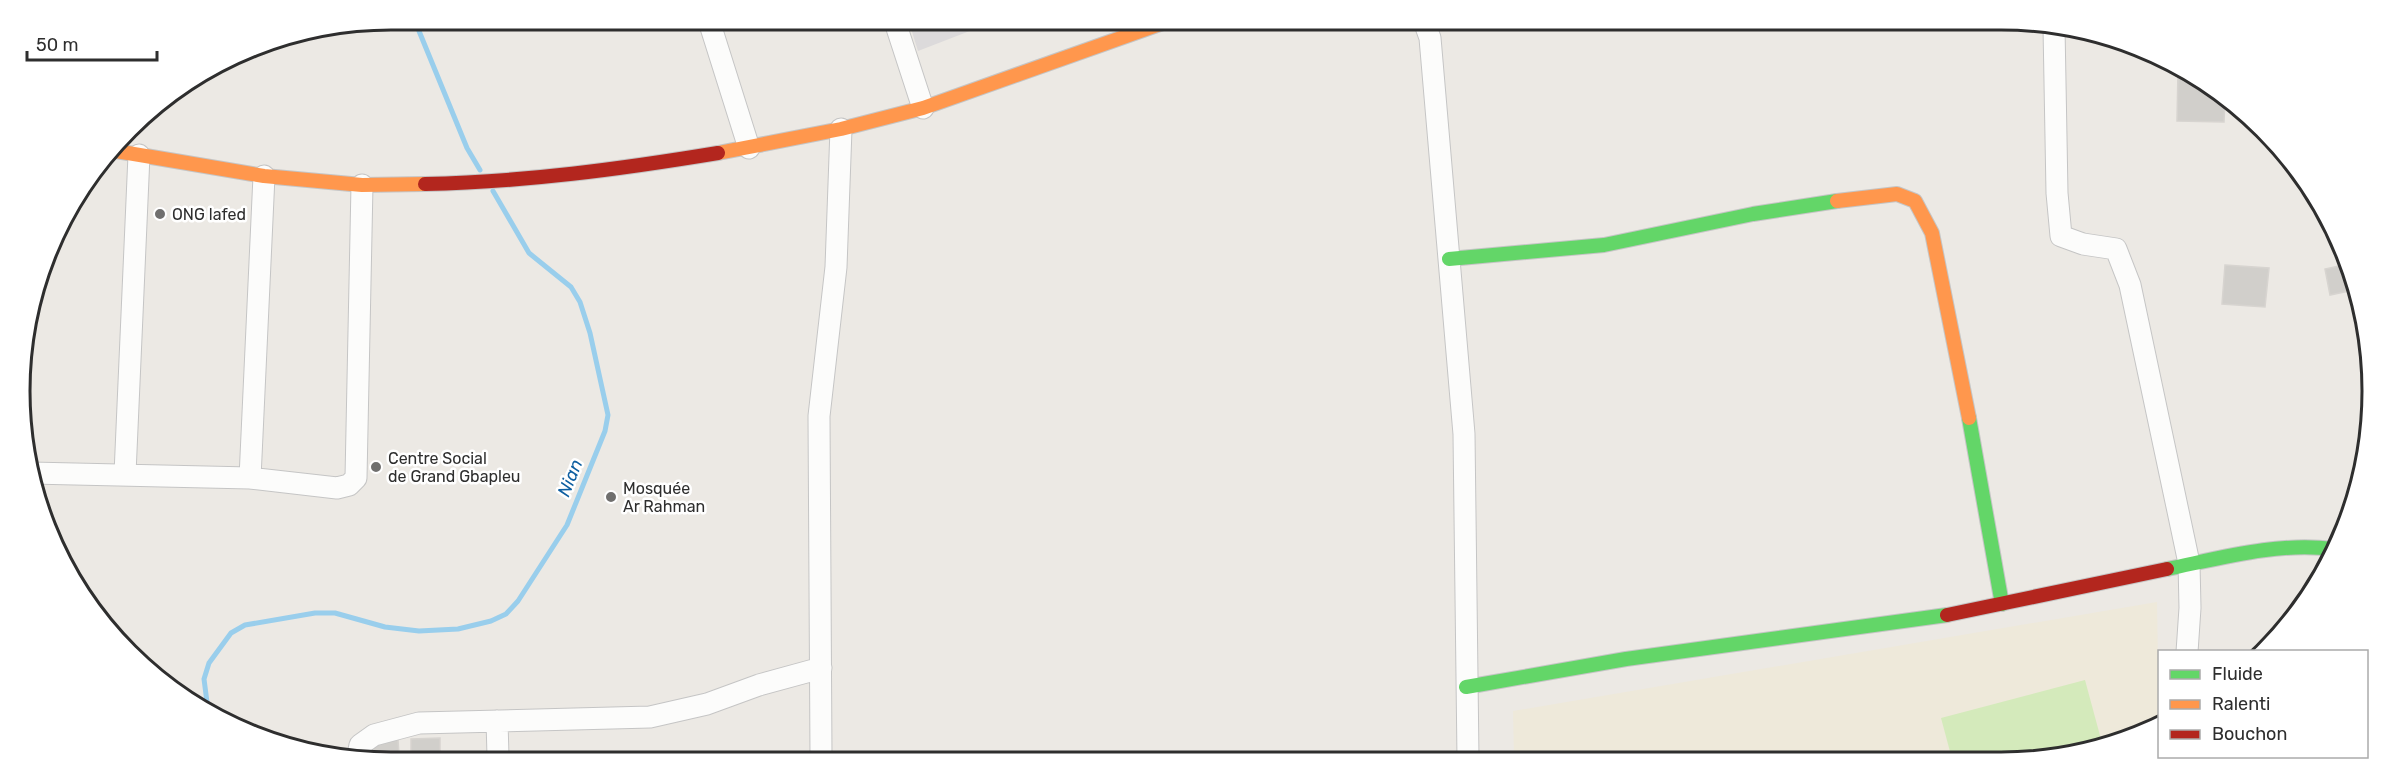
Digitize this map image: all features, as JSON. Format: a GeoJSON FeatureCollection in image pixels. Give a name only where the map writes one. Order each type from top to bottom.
{"type":"FeatureCollection","features":[{"type":"Feature","properties":{"kind":"street"},"geometry":{"type":"LineString","coordinates":[[712,30],[749,147]]}},
{"type":"Feature","properties":{"kind":"street"},"geometry":{"type":"LineString","coordinates":[[898,30],[924,108]]}},
{"type":"Feature","properties":{"kind":"street"},"geometry":{"type":"LineString","coordinates":[[121,152],[264,176],[363,185],[464,183],[607,171],[841,129],[924,108],[1143,30]]}},
{"type":"Feature","properties":{"kind":"street"},"geometry":{"type":"LineString","coordinates":[[1427,30],[1430,38],[1464,434],[1468,752]]}},
{"type":"Feature","properties":{"kind":"street"},"geometry":{"type":"LineString","coordinates":[[2054,34],[2057,193],[2061,236],[2083,244],[2116,249],[2130,285],[2189,563],[2190,609],[2187,650]]}},
{"type":"Feature","properties":{"kind":"street"},"geometry":{"type":"LineString","coordinates":[[821,752],[819,416],[836,267],[841,129]]}},
{"type":"Feature","properties":{"kind":"street"},"geometry":{"type":"LineString","coordinates":[[126,474],[139,155]]}},
{"type":"Feature","properties":{"kind":"street"},"geometry":{"type":"LineString","coordinates":[[250,478],[264,176]]}},
{"type":"Feature","properties":{"kind":"street"},"geometry":{"type":"LineString","coordinates":[[40,473],[250,478],[337,488],[350,485],[356,478],[363,185]]}},
{"type":"Feature","properties":{"kind":"street"},"geometry":{"type":"LineString","coordinates":[[1449,259],[1604,245],[1754,214],[1851,199],[1897,194],[1915,201],[1932,233],[1978,461],[2002,604]]}},
{"type":"Feature","properties":{"kind":"street"},"geometry":{"type":"LineString","coordinates":[[1466,687],[1626,660],[1943,616],[2260,550],[2326,548]]}},
{"type":"Feature","properties":{"kind":"street"},"geometry":{"type":"LineString","coordinates":[[359,750],[360,746],[374,735],[419,723],[650,717],[707,704],[759,686],[821,669]]}},
{"type":"Feature","properties":{"kind":"street"},"geometry":{"type":"LineString","coordinates":[[497,721],[498,752]]}},
{"type":"Feature","properties":{"kind":"shaded area"},"geometry":{"type":"Polygon","coordinates":[[[911,30],[972,30],[918,51],[911,30]]]}},
{"type":"Feature","properties":{"kind":"shaded area"},"geometry":{"type":"Polygon","coordinates":[[[2157,602],[2158,716],[2094,740],[2048,749],[2001,752],[1514,752],[1513,711],[2157,602]]]}},
{"type":"Feature","properties":{"kind":"green space"},"geometry":{"type":"Polygon","coordinates":[[[2085,680],[2101,738],[2048,749],[1950,752],[1941,718],[2085,680]]]}},
{"type":"Feature","properties":{"kind":"building"},"geometry":{"type":"Polygon","coordinates":[[[2178,76],[2225,108],[2224,122],[2177,121],[2178,76]]]}},
{"type":"Feature","properties":{"kind":"building"},"geometry":{"type":"Polygon","coordinates":[[[2225,265],[2269,268],[2265,307],[2222,304],[2225,265]]]}},
{"type":"Feature","properties":{"kind":"building"},"geometry":{"type":"Polygon","coordinates":[[[2340,266],[2348,291],[2330,295],[2325,269],[2340,266]]]}},
{"type":"Feature","properties":{"kind":"building"},"geometry":{"type":"Polygon","coordinates":[[[440,738],[440,752],[411,752],[411,739],[440,738]]]}},
{"type":"Feature","properties":{"kind":"building"},"geometry":{"type":"Polygon","coordinates":[[[398,740],[399,752],[373,751],[372,741],[398,740]]]}},
{"type":"Feature","properties":{"kind":"waterway","name":"Nian"},"geometry":{"type":"LineString","coordinates":[[419,30],[467,148],[480,170]]}},
{"type":"Feature","properties":{"kind":"waterway","name":"Nian"},"geometry":{"type":"LineString","coordinates":[[207,702],[204,679],[209,663],[231,633],[245,625],[315,613],[335,613],[385,627],[419,631],[458,629],[491,621],[506,614],[518,601],[567,525],[605,431],[608,415],[590,333],[580,302],[571,287],[529,253],[493,191]]}},
{"type":"Feature","properties":{"kind":"traffic: fast"},"geometry":{"type":"LineString","coordinates":[[1449,259],[1604,245],[1753,214],[1837,201]]}},
{"type":"Feature","properties":{"kind":"traffic: fast"},"geometry":{"type":"LineString","coordinates":[[1969,418],[2002,604]]}},
{"type":"Feature","properties":{"kind":"traffic: fast"},"geometry":{"type":"LineString","coordinates":[[2167,569],[2270,549],[2326,548]]}},
{"type":"Feature","properties":{"kind":"traffic: fast"},"geometry":{"type":"LineString","coordinates":[[1466,687],[1626,659],[1947,615]]}},
{"type":"Feature","properties":{"kind":"traffic: slow"},"geometry":{"type":"LineString","coordinates":[[718,153],[841,129],[923,108],[1143,30]]}},
{"type":"Feature","properties":{"kind":"traffic: slow"},"geometry":{"type":"LineString","coordinates":[[121,152],[264,176],[362,185],[425,184]]}},
{"type":"Feature","properties":{"kind":"traffic: slow"},"geometry":{"type":"LineString","coordinates":[[1837,201],[1897,194],[1915,201],[1932,233],[1969,418]]}},
{"type":"Feature","properties":{"kind":"traffic: jam"},"geometry":{"type":"LineString","coordinates":[[425,184],[499,181],[572,174],[718,153]]}},
{"type":"Feature","properties":{"kind":"traffic: jam"},"geometry":{"type":"LineString","coordinates":[[1947,615],[2167,569]]}},
{"type":"Feature","properties":{"kind":"place","name":"ONG lafed"},"geometry":{"type":"Point","coordinates":[160,214]}},
{"type":"Feature","properties":{"kind":"place","name":"Centre Social de Grand Gbapleu"},"geometry":{"type":"Point","coordinates":[376,467]}},
{"type":"Feature","properties":{"kind":"place","name":"Mosquée Ar Rahman"},"geometry":{"type":"Point","coordinates":[611,497]}}]}
